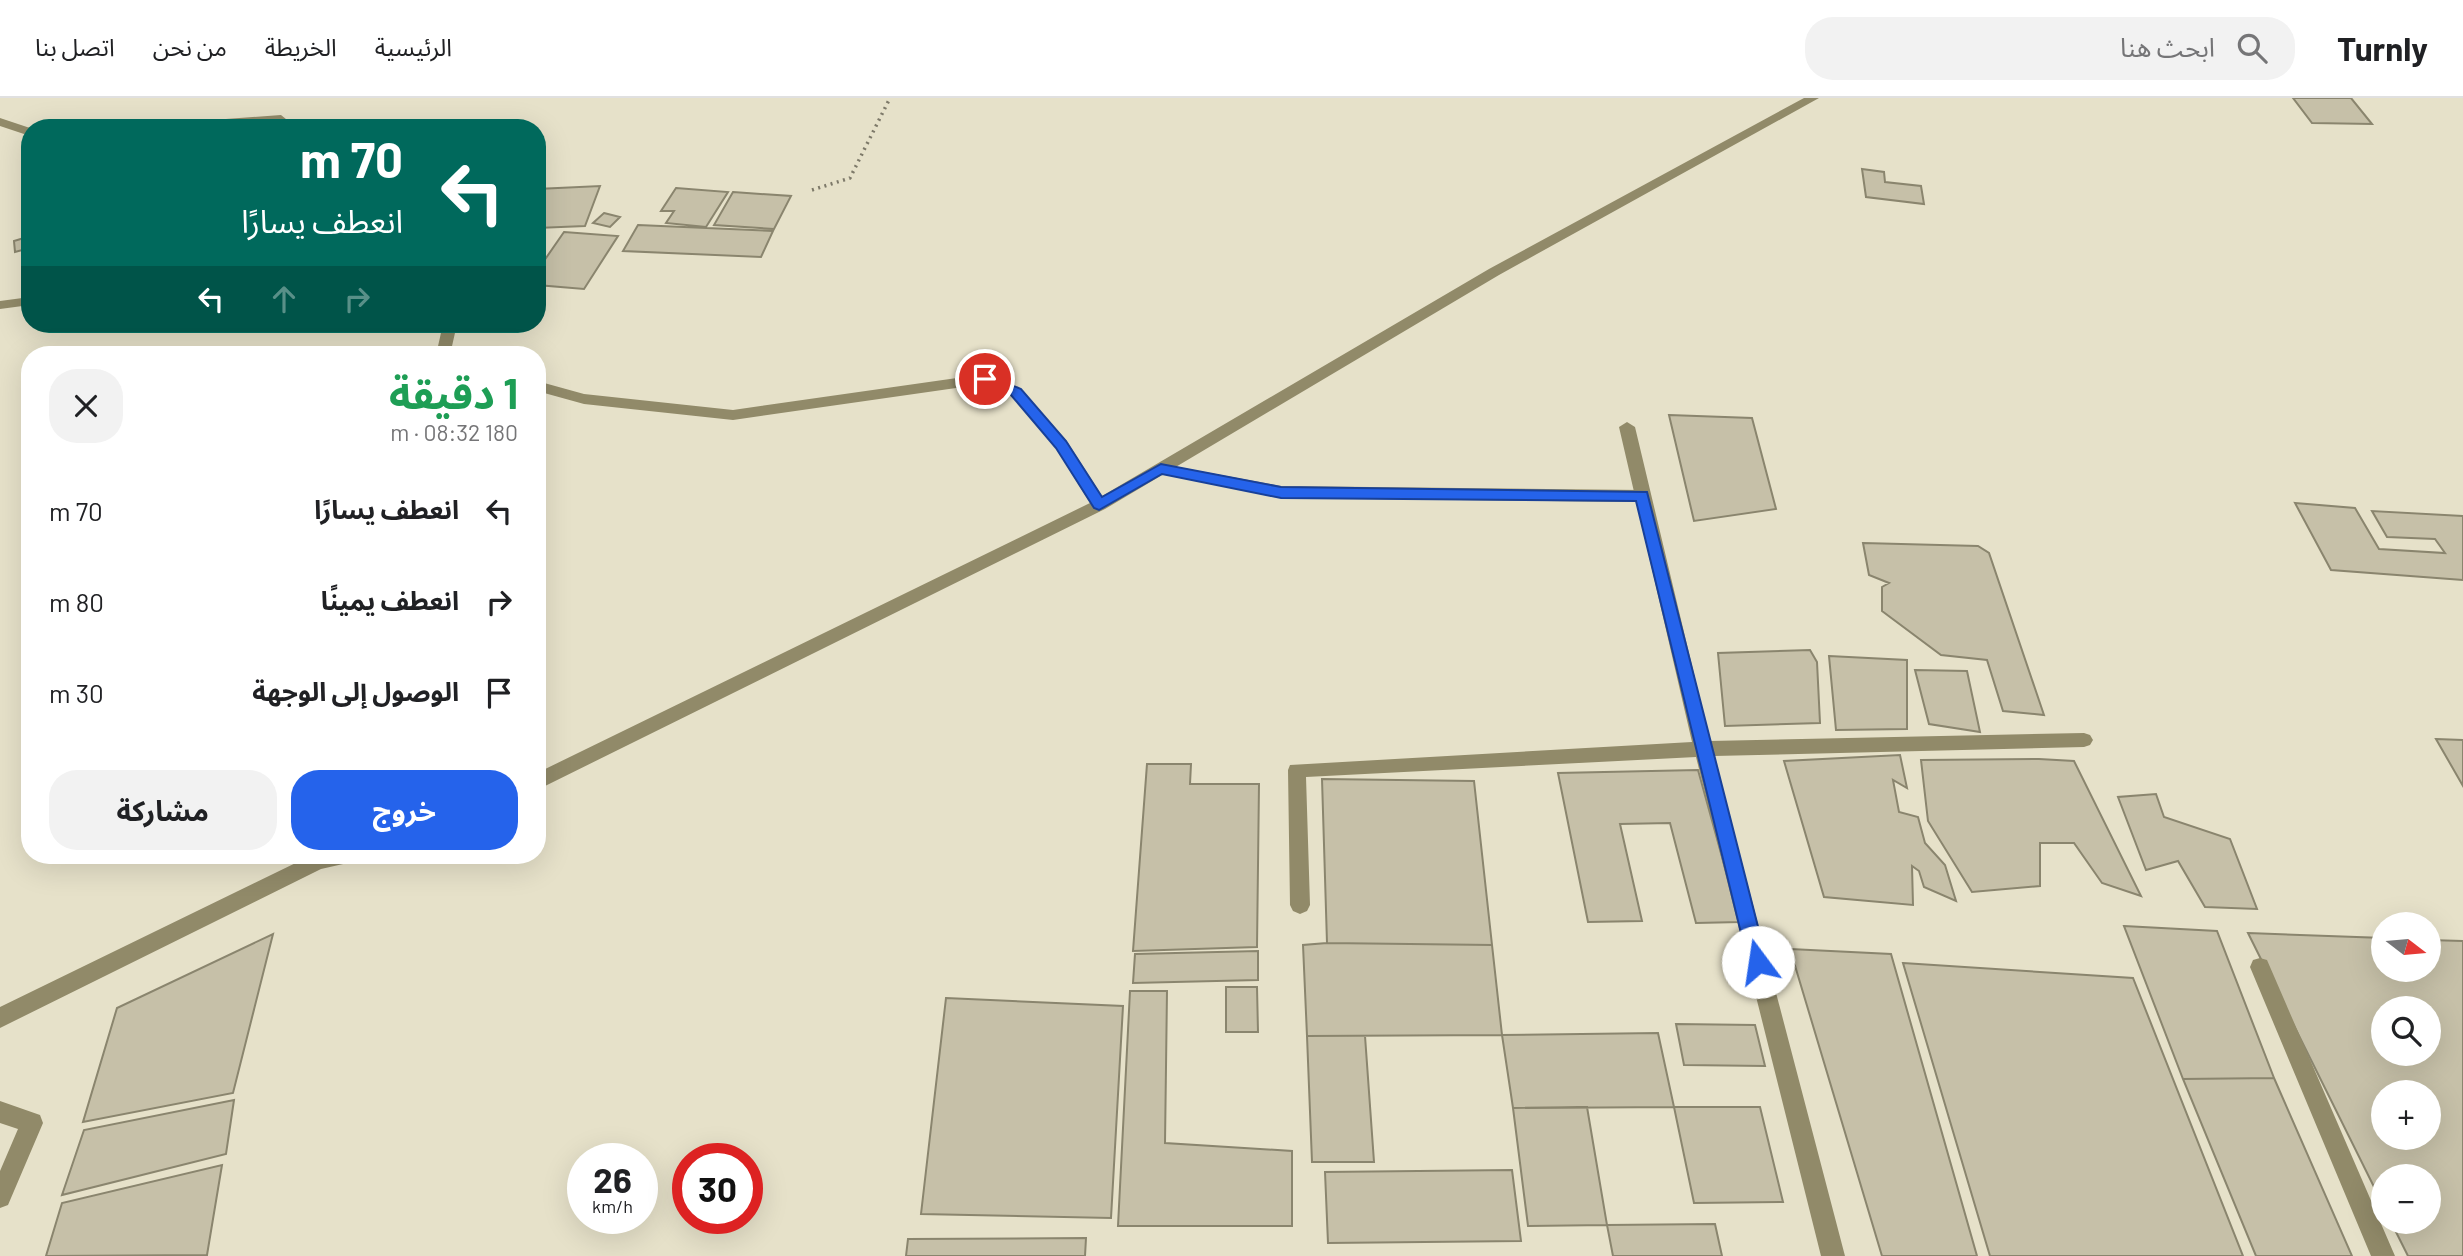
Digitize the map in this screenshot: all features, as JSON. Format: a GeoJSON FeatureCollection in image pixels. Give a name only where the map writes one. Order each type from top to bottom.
{"type":"FeatureCollection","features":[{"type":"Feature","properties":{"kind":"street"},"geometry":{"type":"LineString","coordinates":[[546,778],[1099,505],[1494,272],[1813,98]]}},
{"type":"Feature","properties":{"kind":"street"},"geometry":{"type":"LineString","coordinates":[[0,122],[21,129]]}},
{"type":"Feature","properties":{"kind":"street"},"geometry":{"type":"LineString","coordinates":[[0,305],[21,302]]}},
{"type":"Feature","properties":{"kind":"street"},"geometry":{"type":"LineString","coordinates":[[546,388],[584,399],[733,415],[985,379],[1016,392],[1061,444],[1099,505]]}},
{"type":"Feature","properties":{"kind":"street"},"geometry":{"type":"LineString","coordinates":[[1627,427],[1703,749],[1833,1256]]}},
{"type":"Feature","properties":{"kind":"street"},"geometry":{"type":"LineString","coordinates":[[1161,469],[1281,492],[1642,496]]}},
{"type":"Feature","properties":{"kind":"street"},"geometry":{"type":"LineString","coordinates":[[1300,905],[1297,770],[1703,749],[2084,740]]}},
{"type":"Feature","properties":{"kind":"street"},"geometry":{"type":"LineString","coordinates":[[0,1018],[312,864]]}},
{"type":"Feature","properties":{"kind":"street"},"geometry":{"type":"LineString","coordinates":[[2260,967],[2384,1256]]}},
{"type":"Feature","properties":{"kind":"street"},"geometry":{"type":"LineString","coordinates":[[0,1112],[32,1123],[0,1197]]}},
{"type":"Feature","properties":{"kind":"path"},"geometry":{"type":"LineString","coordinates":[[812,190],[850,178],[890,98]]}},
{"type":"Feature","properties":{"kind":"building"},"geometry":{"type":"Polygon","coordinates":[[[2293,98],[2351,98],[2372,124],[2312,123],[2293,98]]]}},
{"type":"Feature","properties":{"kind":"building"},"geometry":{"type":"Polygon","coordinates":[[[1862,169],[1884,172],[1885,182],[1921,186],[1924,204],[1866,197],[1862,169]]]}},
{"type":"Feature","properties":{"kind":"building"},"geometry":{"type":"Polygon","coordinates":[[[600,186],[585,226],[546,228],[546,189],[600,186]]]}},
{"type":"Feature","properties":{"kind":"building"},"geometry":{"type":"Polygon","coordinates":[[[676,188],[728,192],[706,227],[666,223],[674,211],[661,211],[676,188]]]}},
{"type":"Feature","properties":{"kind":"building"},"geometry":{"type":"Polygon","coordinates":[[[733,192],[791,196],[774,229],[714,225],[733,192]]]}},
{"type":"Feature","properties":{"kind":"building"},"geometry":{"type":"Polygon","coordinates":[[[604,213],[620,217],[610,227],[593,223],[604,213]]]}},
{"type":"Feature","properties":{"kind":"building"},"geometry":{"type":"Polygon","coordinates":[[[638,225],[773,231],[761,257],[623,251],[638,225]]]}},
{"type":"Feature","properties":{"kind":"building"},"geometry":{"type":"Polygon","coordinates":[[[564,232],[618,236],[584,289],[546,286],[546,258],[564,232]]]}},
{"type":"Feature","properties":{"kind":"building"},"geometry":{"type":"Polygon","coordinates":[[[21,239],[21,250],[15,252],[14,241],[21,239]]]}},
{"type":"Feature","properties":{"kind":"building"},"geometry":{"type":"Polygon","coordinates":[[[1669,415],[1752,418],[1776,509],[1694,521],[1669,415]]]}},
{"type":"Feature","properties":{"kind":"building"},"geometry":{"type":"Polygon","coordinates":[[[2295,503],[2355,508],[2379,549],[2445,553],[2435,539],[2387,537],[2372,511],[2463,516],[2463,580],[2331,570],[2295,503]]]}},
{"type":"Feature","properties":{"kind":"building"},"geometry":{"type":"Polygon","coordinates":[[[1863,543],[1978,546],[1989,553],[2044,715],[2003,711],[1987,660],[1941,655],[1882,611],[1882,587],[1889,583],[1869,575],[1863,543]]]}},
{"type":"Feature","properties":{"kind":"building"},"geometry":{"type":"Polygon","coordinates":[[[1810,650],[1817,662],[1820,723],[1725,726],[1718,653],[1810,650]]]}},
{"type":"Feature","properties":{"kind":"building"},"geometry":{"type":"Polygon","coordinates":[[[1829,656],[1907,660],[1907,729],[1836,730],[1829,656]]]}},
{"type":"Feature","properties":{"kind":"building"},"geometry":{"type":"Polygon","coordinates":[[[1915,670],[1967,671],[1980,732],[1929,724],[1915,670]]]}},
{"type":"Feature","properties":{"kind":"building"},"geometry":{"type":"Polygon","coordinates":[[[2436,739],[2463,740],[2463,786],[2436,739]]]}},
{"type":"Feature","properties":{"kind":"building"},"geometry":{"type":"Polygon","coordinates":[[[1900,755],[1907,788],[1893,780],[1899,812],[1918,817],[1925,843],[1945,865],[1956,901],[1924,887],[1919,871],[1912,866],[1913,905],[1824,897],[1784,761],[1900,755]]]}},
{"type":"Feature","properties":{"kind":"building"},"geometry":{"type":"Polygon","coordinates":[[[1921,760],[2074,761],[2141,896],[2102,883],[2074,843],[2040,843],[2040,886],[1972,892],[1928,821],[1921,760]]]}},
{"type":"Feature","properties":{"kind":"building"},"geometry":{"type":"Polygon","coordinates":[[[1147,764],[1191,764],[1190,784],[1259,784],[1257,947],[1133,951],[1147,764]]]}},
{"type":"Feature","properties":{"kind":"building"},"geometry":{"type":"Polygon","coordinates":[[[1698,770],[1740,922],[1696,923],[1670,823],[1620,824],[1642,921],[1588,922],[1558,773],[1698,770]]]}},
{"type":"Feature","properties":{"kind":"building"},"geometry":{"type":"Polygon","coordinates":[[[1322,779],[1474,781],[1492,945],[1327,943],[1322,779]]]}},
{"type":"Feature","properties":{"kind":"building"},"geometry":{"type":"Polygon","coordinates":[[[2156,794],[2164,817],[2230,839],[2257,909],[2205,907],[2178,861],[2146,870],[2118,797],[2156,794]]]}},
{"type":"Feature","properties":{"kind":"building"},"geometry":{"type":"Polygon","coordinates":[[[2124,926],[2217,931],[2274,1078],[2183,1079],[2124,926]]]}},
{"type":"Feature","properties":{"kind":"building"},"geometry":{"type":"Polygon","coordinates":[[[2248,933],[2371,938],[2371,982],[2441,982],[2441,940],[2463,941],[2463,1256],[2408,1256],[2397,1234],[2441,1234],[2441,1164],[2371,1164],[2371,1181],[2248,933]]]}},
{"type":"Feature","properties":{"kind":"building"},"geometry":{"type":"Polygon","coordinates":[[[273,934],[233,1093],[83,1122],[117,1008],[273,934]]]}},
{"type":"Feature","properties":{"kind":"building"},"geometry":{"type":"Polygon","coordinates":[[[1303,945],[1492,945],[1502,1035],[1307,1036],[1303,945]]]}},
{"type":"Feature","properties":{"kind":"building"},"geometry":{"type":"Polygon","coordinates":[[[1790,949],[1891,954],[1977,1256],[1882,1256],[1790,949]]]}},
{"type":"Feature","properties":{"kind":"building"},"geometry":{"type":"Polygon","coordinates":[[[1258,951],[1258,980],[1133,983],[1135,954],[1258,951]]]}},
{"type":"Feature","properties":{"kind":"building"},"geometry":{"type":"Polygon","coordinates":[[[1903,963],[2133,978],[2243,1256],[1990,1256],[1903,963]]]}},
{"type":"Feature","properties":{"kind":"building"},"geometry":{"type":"Polygon","coordinates":[[[1226,987],[1257,987],[1258,1032],[1226,1032],[1226,987]]]}},
{"type":"Feature","properties":{"kind":"building"},"geometry":{"type":"Polygon","coordinates":[[[1130,991],[1167,991],[1165,1143],[1292,1151],[1292,1226],[1118,1226],[1130,991]]]}},
{"type":"Feature","properties":{"kind":"building"},"geometry":{"type":"Polygon","coordinates":[[[946,998],[1123,1006],[1111,1218],[921,1214],[946,998]]]}},
{"type":"Feature","properties":{"kind":"building"},"geometry":{"type":"Polygon","coordinates":[[[1676,1024],[1755,1025],[1765,1066],[1684,1065],[1676,1024]]]}},
{"type":"Feature","properties":{"kind":"building"},"geometry":{"type":"Polygon","coordinates":[[[1658,1033],[1674,1107],[1513,1108],[1502,1035],[1658,1033]]]}},
{"type":"Feature","properties":{"kind":"building"},"geometry":{"type":"Polygon","coordinates":[[[1307,1036],[1365,1036],[1374,1162],[1312,1162],[1307,1036]]]}},
{"type":"Feature","properties":{"kind":"building"},"geometry":{"type":"Polygon","coordinates":[[[2274,1078],[2352,1256],[2256,1256],[2183,1079],[2274,1078]]]}},
{"type":"Feature","properties":{"kind":"building"},"geometry":{"type":"Polygon","coordinates":[[[234,1100],[226,1154],[62,1195],[84,1130],[234,1100]]]}},
{"type":"Feature","properties":{"kind":"building"},"geometry":{"type":"Polygon","coordinates":[[[1587,1107],[1607,1225],[1528,1226],[1513,1108],[1587,1107]]]}},
{"type":"Feature","properties":{"kind":"building"},"geometry":{"type":"Polygon","coordinates":[[[1674,1107],[1760,1107],[1783,1202],[1694,1203],[1674,1107]]]}},
{"type":"Feature","properties":{"kind":"building"},"geometry":{"type":"Polygon","coordinates":[[[222,1165],[207,1255],[46,1256],[62,1203],[222,1165]]]}},
{"type":"Feature","properties":{"kind":"building"},"geometry":{"type":"Polygon","coordinates":[[[1512,1170],[1521,1241],[1328,1243],[1325,1172],[1512,1170]]]}},
{"type":"Feature","properties":{"kind":"building"},"geometry":{"type":"Polygon","coordinates":[[[1715,1224],[1722,1256],[1613,1256],[1607,1225],[1715,1224]]]}},
{"type":"Feature","properties":{"kind":"building"},"geometry":{"type":"Polygon","coordinates":[[[1086,1238],[1085,1256],[906,1256],[908,1239],[1086,1238]]]}},
{"type":"Feature","properties":{"kind":"route"},"geometry":{"type":"LineString","coordinates":[[985,379],[1016,392],[1061,444],[1099,505],[1161,469],[1281,492],[1642,496],[1758,962]]}}]}
